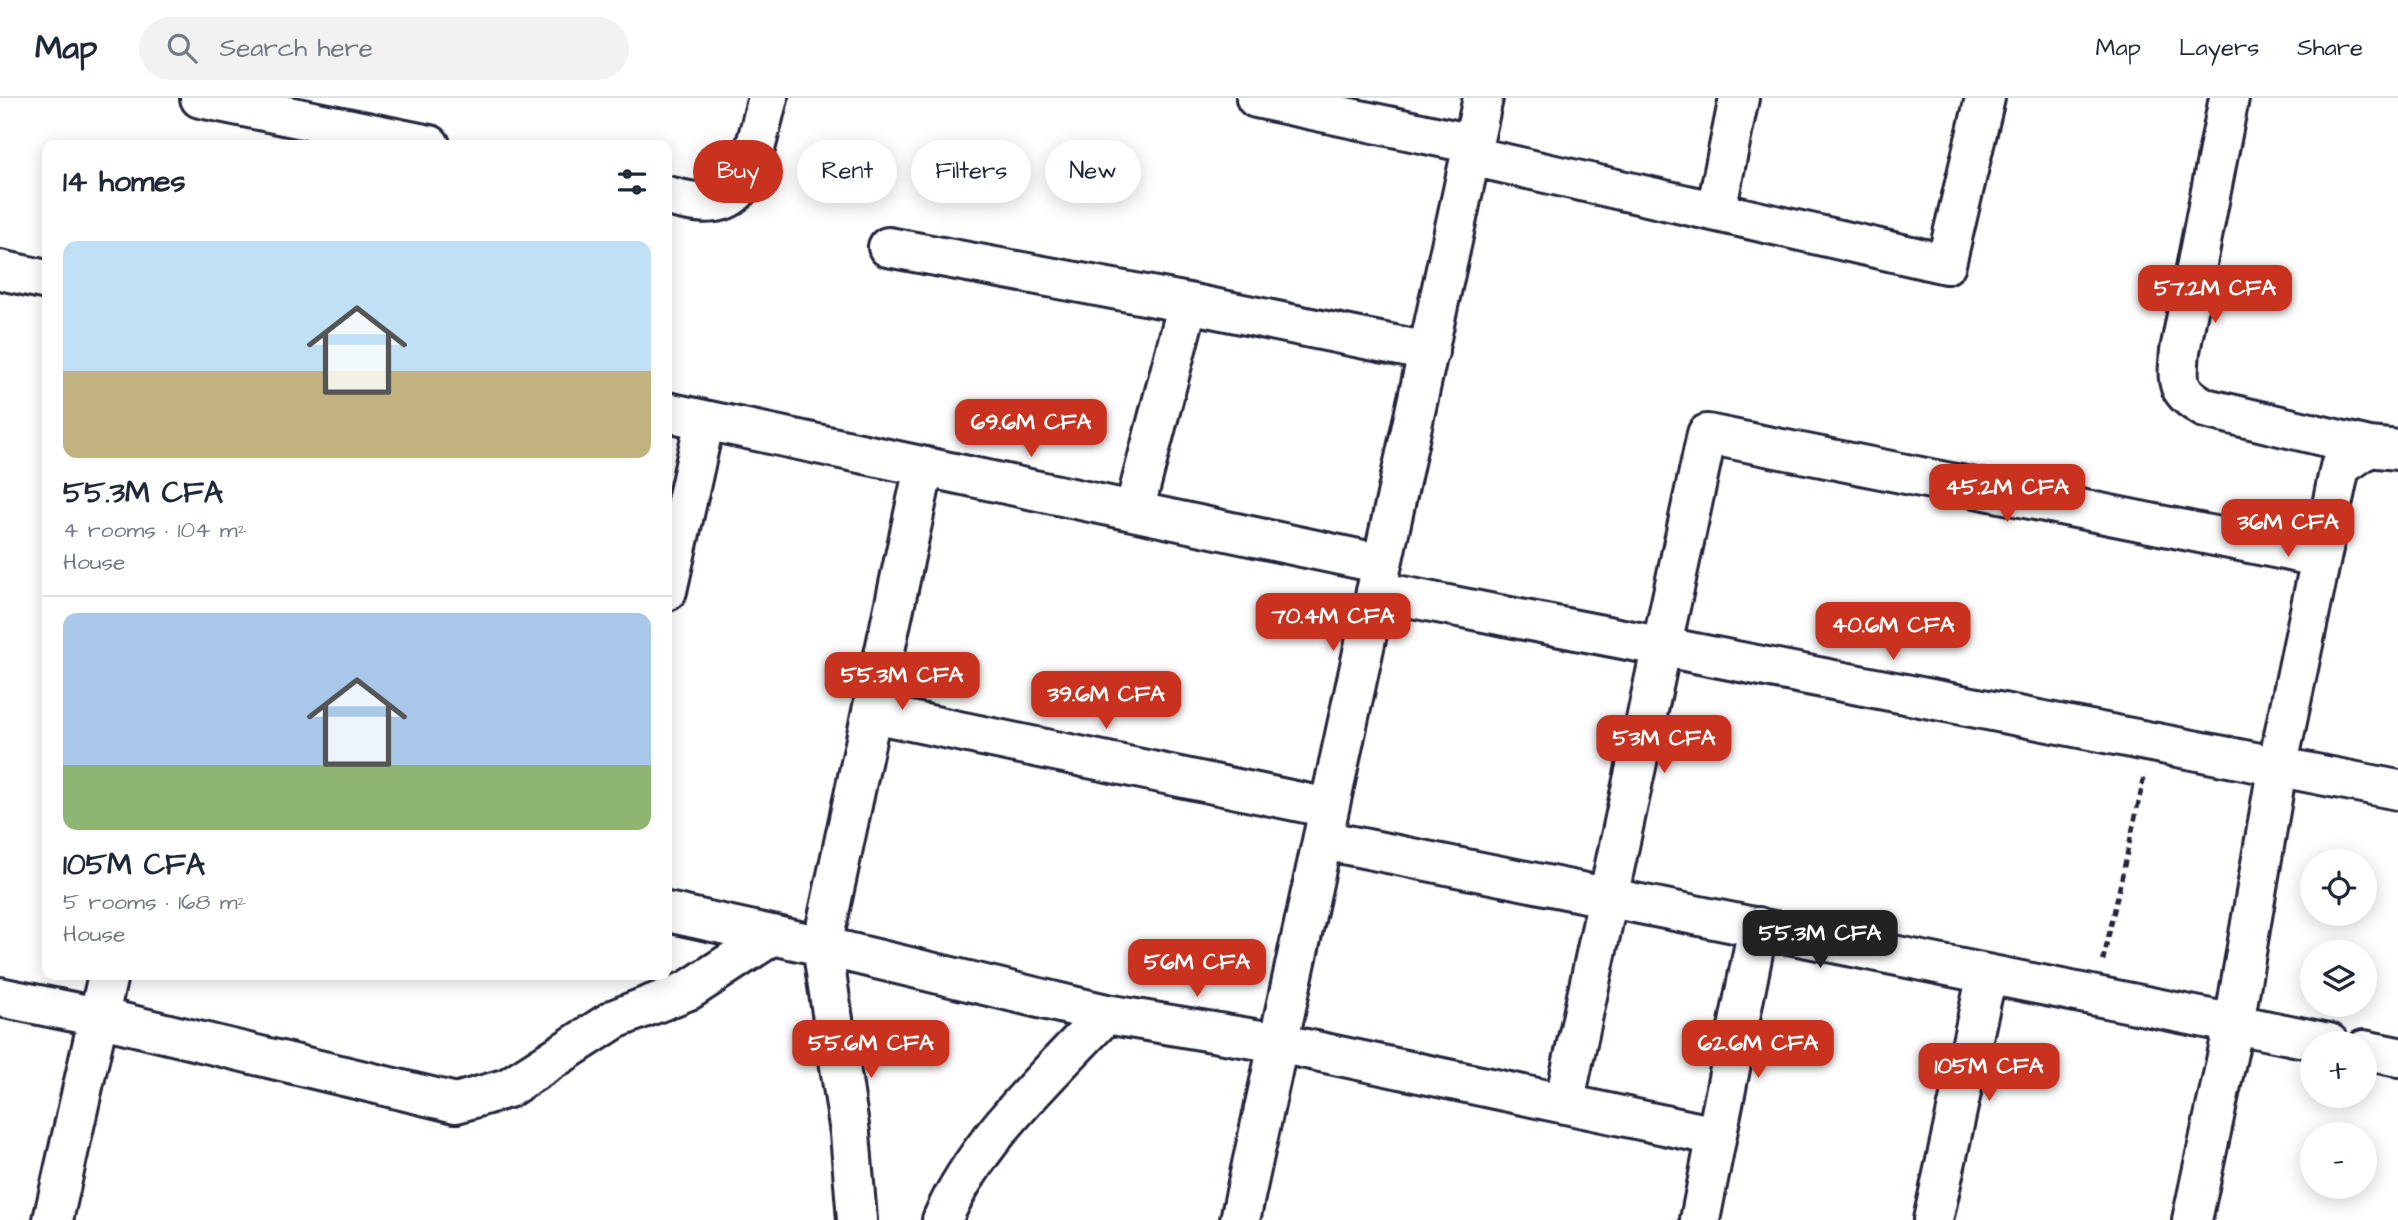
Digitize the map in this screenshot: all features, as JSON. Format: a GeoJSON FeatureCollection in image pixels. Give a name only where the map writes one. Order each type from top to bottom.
{"type":"FeatureCollection","features":[{"type":"Feature","properties":{"kind":"street"},"geometry":{"type":"LineString","coordinates":[[200,98],[404,140]]}},
{"type":"Feature","properties":{"kind":"street"},"geometry":{"type":"LineString","coordinates":[[672,197],[688,202],[714,203],[735,193],[744,177],[768,98]]}},
{"type":"Feature","properties":{"kind":"street"},"geometry":{"type":"LineString","coordinates":[[1256,98],[1716,211],[1946,264],[1985,98]]}},
{"type":"Feature","properties":{"kind":"street"},"geometry":{"type":"LineString","coordinates":[[1240,1220],[1483,98]]}},
{"type":"Feature","properties":{"kind":"street"},"geometry":{"type":"LineString","coordinates":[[1716,211],[1739,98]]}},
{"type":"Feature","properties":{"kind":"street"},"geometry":{"type":"LineString","coordinates":[[2229,98],[2180,351],[2178,379],[2183,395],[2205,408],[2383,449]]}},
{"type":"Feature","properties":{"kind":"street"},"geometry":{"type":"LineString","coordinates":[[888,247],[1188,303],[1429,352]]}},
{"type":"Feature","properties":{"kind":"street"},"geometry":{"type":"LineString","coordinates":[[0,270],[42,280]]}},
{"type":"Feature","properties":{"kind":"street"},"geometry":{"type":"LineString","coordinates":[[1133,512],[1188,303]]}},
{"type":"Feature","properties":{"kind":"street"},"geometry":{"type":"LineString","coordinates":[[672,413],[1133,512],[1379,578],[1661,647],[2277,769],[2398,790]]}},
{"type":"Feature","properties":{"kind":"street"},"geometry":{"type":"LineString","coordinates":[[672,568],[705,420]]}},
{"type":"Feature","properties":{"kind":"street"},"geometry":{"type":"LineString","coordinates":[[1564,1104],[1707,434],[2319,557]]}},
{"type":"Feature","properties":{"kind":"street"},"geometry":{"type":"LineString","coordinates":[[2192,1220],[2234,1024],[2277,769],[2319,557],[2340,467],[2383,449]]}},
{"type":"Feature","properties":{"kind":"street"},"geometry":{"type":"LineString","coordinates":[[856,1220],[850,1133],[822,946],[924,467]]}},
{"type":"Feature","properties":{"kind":"street"},"geometry":{"type":"LineString","coordinates":[[872,713],[1326,824],[1608,897],[2300,1037]]}},
{"type":"Feature","properties":{"kind":"street"},"geometry":{"type":"LineString","coordinates":[[672,913],[1106,1014],[1278,1043],[1716,1136]]}},
{"type":"Feature","properties":{"kind":"street"},"geometry":{"type":"LineString","coordinates":[[1700,1220],[1758,928]]}},
{"type":"Feature","properties":{"kind":"street"},"geometry":{"type":"LineString","coordinates":[[0,997],[98,1017],[456,1103],[508,1088],[615,1019],[689,990],[773,935]]}},
{"type":"Feature","properties":{"kind":"street"},"geometry":{"type":"LineString","coordinates":[[1933,1220],[1987,974]]}},
{"type":"Feature","properties":{"kind":"street"},"geometry":{"type":"LineString","coordinates":[[54,1220],[107,980]]}},
{"type":"Feature","properties":{"kind":"street"},"geometry":{"type":"LineString","coordinates":[[942,1220],[985,1150],[1042,1082],[1106,1014]]}},
{"type":"Feature","properties":{"kind":"street"},"geometry":{"type":"LineString","coordinates":[[2377,1053],[2398,1057]]}},
{"type":"Feature","properties":{"kind":"path"},"geometry":{"type":"LineString","coordinates":[[2096,996],[2151,744]]}}]}
